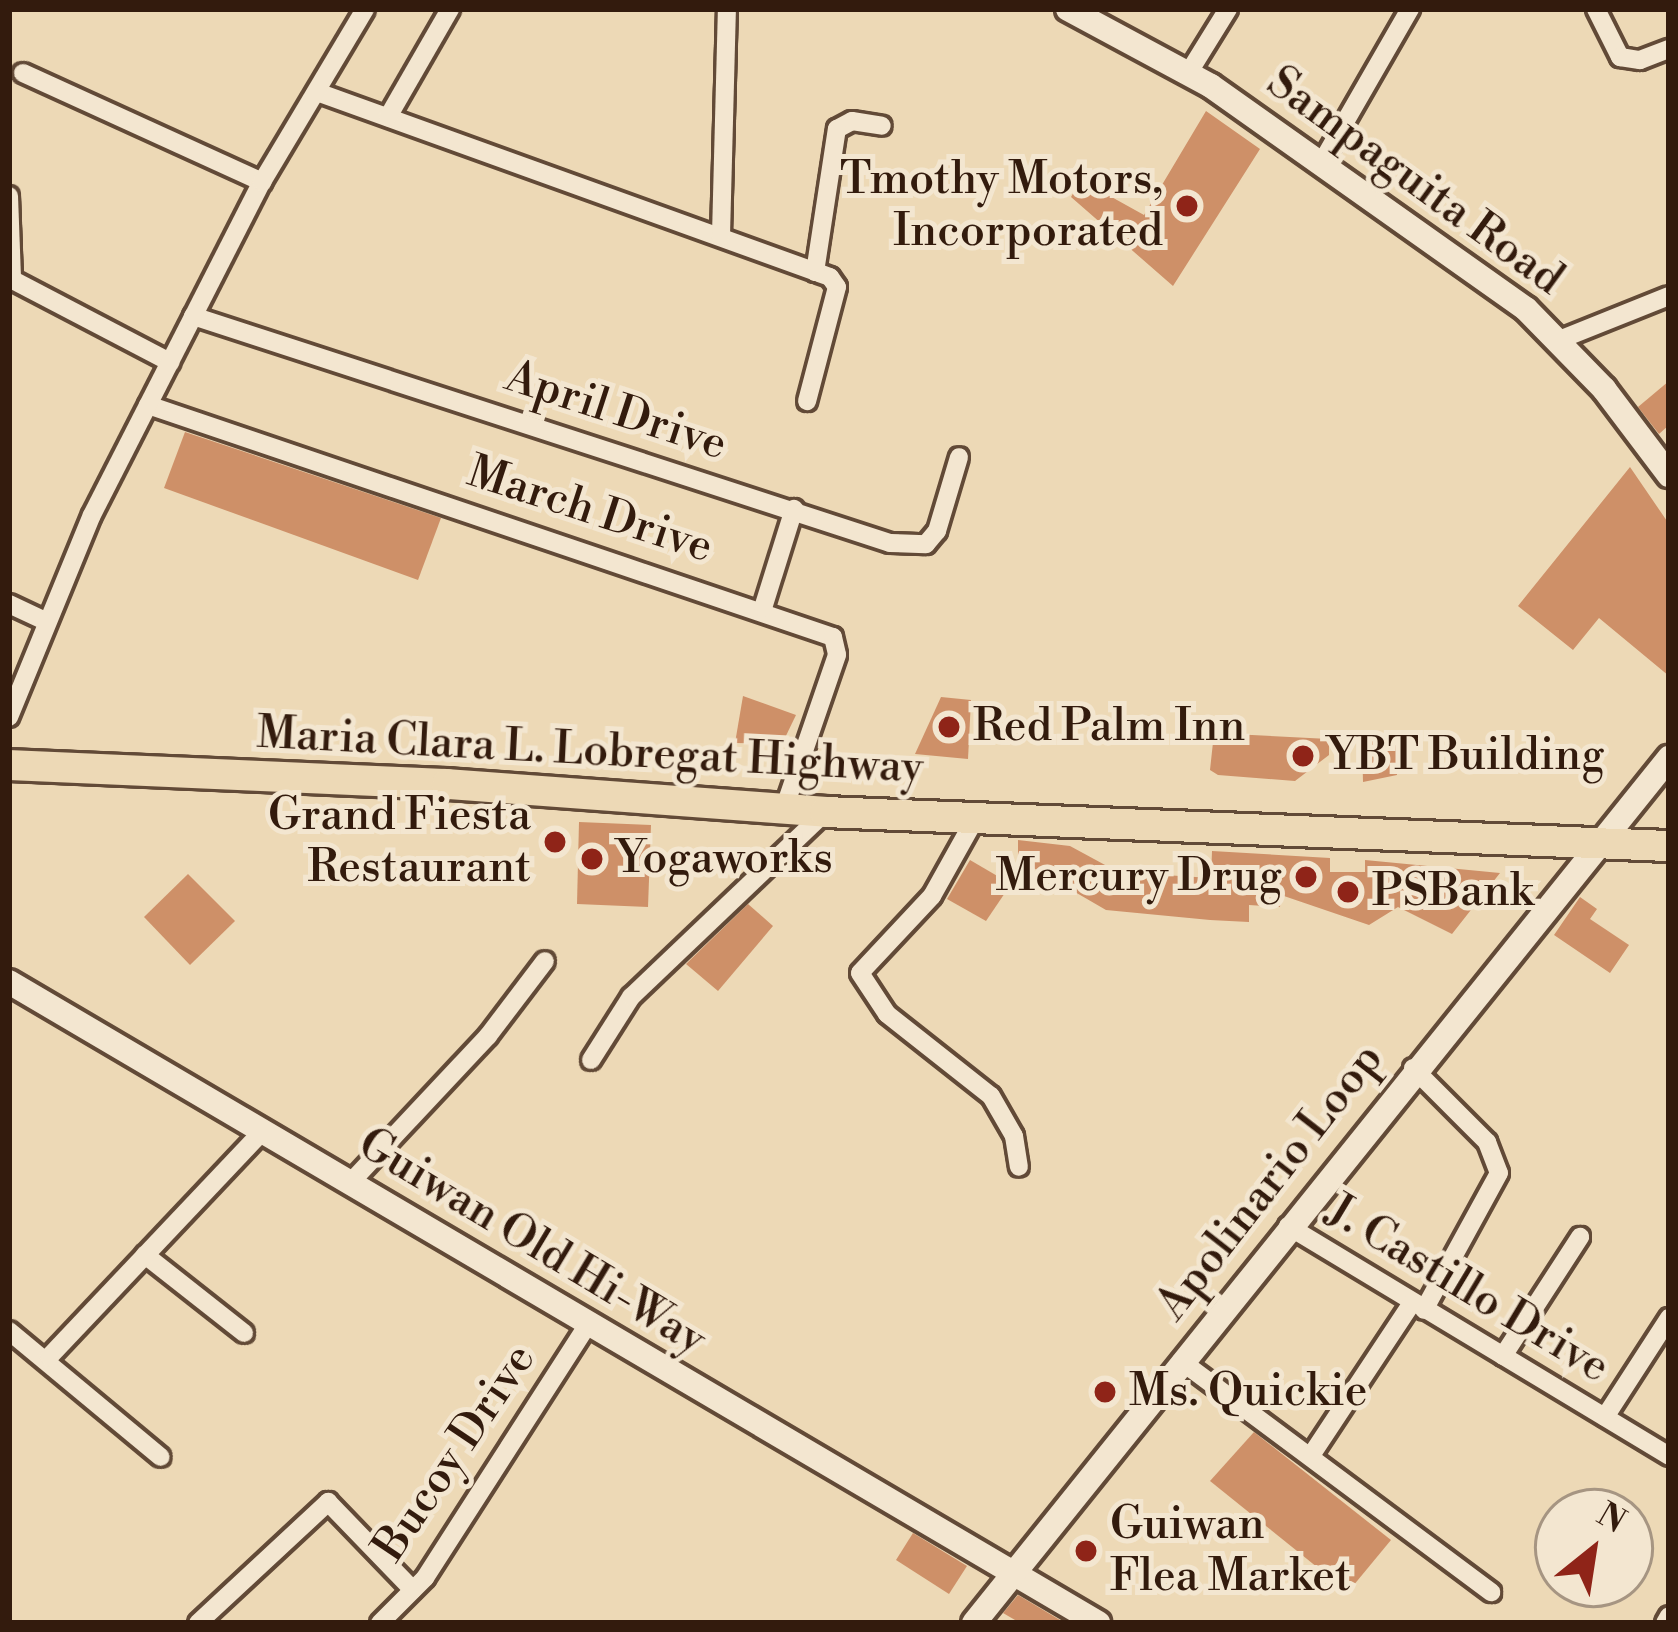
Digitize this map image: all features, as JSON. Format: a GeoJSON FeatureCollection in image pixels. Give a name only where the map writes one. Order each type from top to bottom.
{"type":"FeatureCollection","features":[{"type":"Feature","properties":{"kind":"highway","name":"Maria Clara L. Lobregat Highway"},"geometry":{"type":"LineString","coordinates":[[9,765],[825,812],[1669,846]]}},
{"type":"Feature","properties":{"kind":"street"},"geometry":{"type":"LineString","coordinates":[[9,717],[43,620],[148,404],[262,182],[365,9]]}},
{"type":"Feature","properties":{"kind":"street"},"geometry":{"type":"LineString","coordinates":[[388,117],[450,9]]}},
{"type":"Feature","properties":{"kind":"street"},"geometry":{"type":"LineString","coordinates":[[721,235],[727,9]]}},
{"type":"Feature","properties":{"kind":"street","name":"Sampaguita Road"},"geometry":{"type":"LineString","coordinates":[[1068,9],[1109,16],[1322,162],[1559,340],[1669,475]]}},
{"type":"Feature","properties":{"kind":"street"},"geometry":{"type":"LineString","coordinates":[[1190,72],[1228,9]]}},
{"type":"Feature","properties":{"kind":"street"},"geometry":{"type":"LineString","coordinates":[[1322,162],[1410,9]]}},
{"type":"Feature","properties":{"kind":"street"},"geometry":{"type":"LineString","coordinates":[[1596,9],[1620,57],[1640,60],[1669,49]]}},
{"type":"Feature","properties":{"kind":"street"},"geometry":{"type":"LineString","coordinates":[[23,73],[262,182]]}},
{"type":"Feature","properties":{"kind":"street"},"geometry":{"type":"LineString","coordinates":[[317,92],[815,272],[836,287],[807,401]]}},
{"type":"Feature","properties":{"kind":"street"},"geometry":{"type":"LineString","coordinates":[[815,272],[837,129],[852,121],[882,126]]}},
{"type":"Feature","properties":{"kind":"street"},"geometry":{"type":"LineString","coordinates":[[9,196],[10,278],[170,362]]}},
{"type":"Feature","properties":{"kind":"street"},"geometry":{"type":"LineString","coordinates":[[1559,340],[1669,296]]}},
{"type":"Feature","properties":{"kind":"street","name":"April Drive"},"geometry":{"type":"LineString","coordinates":[[193,316],[890,543],[926,544],[959,457]]}},
{"type":"Feature","properties":{"kind":"street","name":"March Drive"},"geometry":{"type":"LineString","coordinates":[[148,404],[763,608],[837,643],[784,809]]}},
{"type":"Feature","properties":{"kind":"street"},"geometry":{"type":"LineString","coordinates":[[763,608],[794,509]]}},
{"type":"Feature","properties":{"kind":"street"},"geometry":{"type":"LineString","coordinates":[[9,604],[43,620]]}},
{"type":"Feature","properties":{"kind":"street"},"geometry":{"type":"LineString","coordinates":[[1600,842],[1669,758]]}},
{"type":"Feature","properties":{"kind":"street"},"geometry":{"type":"LineString","coordinates":[[591,1060],[632,997],[825,812]]}},
{"type":"Feature","properties":{"kind":"street"},"geometry":{"type":"LineString","coordinates":[[975,819],[932,896],[860,974],[886,1014],[991,1096],[1014,1136],[1019,1167]]}},
{"type":"Feature","properties":{"kind":"street","name":"Apolinario Loop"},"geometry":{"type":"LineString","coordinates":[[974,1623],[1413,1068],[1600,842]]}},
{"type":"Feature","properties":{"kind":"street"},"geometry":{"type":"LineString","coordinates":[[350,1183],[488,1036],[545,961]]}},
{"type":"Feature","properties":{"kind":"street","name":"Guiwan Old Hi-Way"},"geometry":{"type":"LineString","coordinates":[[9,982],[1010,1577],[1099,1623]]}},
{"type":"Feature","properties":{"kind":"street"},"geometry":{"type":"LineString","coordinates":[[1312,1454],[1418,1306],[1498,1173],[1487,1142],[1413,1068]]}},
{"type":"Feature","properties":{"kind":"street"},"geometry":{"type":"LineString","coordinates":[[49,1357],[262,1131]]}},
{"type":"Feature","properties":{"kind":"street","name":"J. Castillo Drive"},"geometry":{"type":"LineString","coordinates":[[1288,1226],[1669,1456]]}},
{"type":"Feature","properties":{"kind":"street"},"geometry":{"type":"LineString","coordinates":[[1503,1357],[1580,1237]]}},
{"type":"Feature","properties":{"kind":"street"},"geometry":{"type":"LineString","coordinates":[[145,1255],[244,1333]]}},
{"type":"Feature","properties":{"kind":"street"},"geometry":{"type":"LineString","coordinates":[[1605,1417],[1669,1318]]}},
{"type":"Feature","properties":{"kind":"street","name":"Bucoy Drive"},"geometry":{"type":"LineString","coordinates":[[380,1623],[413,1589],[589,1323]]}},
{"type":"Feature","properties":{"kind":"street"},"geometry":{"type":"LineString","coordinates":[[9,1331],[49,1357],[160,1457]]}},
{"type":"Feature","properties":{"kind":"street"},"geometry":{"type":"LineString","coordinates":[[1181,1361],[1312,1454],[1491,1592]]}},
{"type":"Feature","properties":{"kind":"street"},"geometry":{"type":"LineString","coordinates":[[198,1623],[322,1503],[334,1505],[413,1589]]}},
{"type":"Feature","properties":{"kind":"building","name":"Tmothy Motors, Incorporated"},"geometry":{"type":"Polygon","coordinates":[[[1206,111],[1260,149],[1173,286],[1071,197],[1081,180],[1144,215],[1206,111]]]}},
{"type":"Feature","properties":{"kind":"building"},"geometry":{"type":"Polygon","coordinates":[[[1669,381],[1669,425],[1659,434],[1638,407],[1669,381]]]}},
{"type":"Feature","properties":{"kind":"building"},"geometry":{"type":"Polygon","coordinates":[[[185,432],[441,518],[418,580],[164,488],[185,432]]]}},
{"type":"Feature","properties":{"kind":"building"},"geometry":{"type":"Polygon","coordinates":[[[1630,467],[1669,524],[1669,676],[1599,618],[1573,650],[1518,606],[1630,467]]]}},
{"type":"Feature","properties":{"kind":"building"},"geometry":{"type":"Polygon","coordinates":[[[743,696],[796,715],[782,744],[735,743],[743,696]]]}},
{"type":"Feature","properties":{"kind":"building","name":"Red Palm Inn"},"geometry":{"type":"Polygon","coordinates":[[[941,697],[971,700],[968,759],[915,754],[941,697]]]}},
{"type":"Feature","properties":{"kind":"building"},"geometry":{"type":"Polygon","coordinates":[[[1215,724],[1233,725],[1232,734],[1329,739],[1329,755],[1295,781],[1218,775],[1210,770],[1215,724]]]}},
{"type":"Feature","properties":{"kind":"building"},"geometry":{"type":"Polygon","coordinates":[[[1362,740],[1396,742],[1397,775],[1363,782],[1362,740]]]}},
{"type":"Feature","properties":{"kind":"building"},"geometry":{"type":"Polygon","coordinates":[[[579,822],[651,825],[648,907],[577,904],[579,822]]]}},
{"type":"Feature","properties":{"kind":"building"},"geometry":{"type":"Polygon","coordinates":[[[1018,840],[1070,846],[1118,872],[1211,878],[1212,851],[1330,858],[1330,872],[1365,872],[1365,860],[1500,873],[1452,934],[1398,907],[1369,925],[1281,895],[1280,907],[1249,905],[1249,922],[1210,920],[1106,910],[1018,859],[1018,840]]]}},
{"type":"Feature","properties":{"kind":"building"},"geometry":{"type":"Polygon","coordinates":[[[970,860],[1011,884],[986,921],[947,899],[970,860]]]}},
{"type":"Feature","properties":{"kind":"building"},"geometry":{"type":"Polygon","coordinates":[[[188,874],[235,921],[190,965],[144,917],[188,874]]]}},
{"type":"Feature","properties":{"kind":"building"},"geometry":{"type":"Polygon","coordinates":[[[1580,897],[1597,909],[1590,919],[1629,945],[1610,973],[1554,935],[1580,897]]]}},
{"type":"Feature","properties":{"kind":"building"},"geometry":{"type":"Polygon","coordinates":[[[748,904],[773,926],[718,991],[686,964],[748,904]]]}},
{"type":"Feature","properties":{"kind":"building"},"geometry":{"type":"Polygon","coordinates":[[[1254,1432],[1391,1540],[1348,1592],[1210,1481],[1254,1432]]]}},
{"type":"Feature","properties":{"kind":"building"},"geometry":{"type":"Polygon","coordinates":[[[913,1533],[967,1566],[949,1594],[896,1560],[913,1533]]]}},
{"type":"Feature","properties":{"kind":"building"},"geometry":{"type":"Polygon","coordinates":[[[1018,1595],[1065,1623],[1020,1623],[1003,1613],[1018,1595]]]}},
{"type":"Feature","properties":{"kind":"place","name":"Tmothy Motors, Incorporated"},"geometry":{"type":"Point","coordinates":[1187,206]}},
{"type":"Feature","properties":{"kind":"place","name":"Red Palm Inn"},"geometry":{"type":"Point","coordinates":[949,727]}},
{"type":"Feature","properties":{"kind":"place","name":"YBT Building"},"geometry":{"type":"Point","coordinates":[1303,756]}},
{"type":"Feature","properties":{"kind":"place","name":"Grand Fiesta Restaurant"},"geometry":{"type":"Point","coordinates":[555,842]}},
{"type":"Feature","properties":{"kind":"place","name":"Yogaworks"},"geometry":{"type":"Point","coordinates":[592,859]}},
{"type":"Feature","properties":{"kind":"place","name":"Mercury Drug"},"geometry":{"type":"Point","coordinates":[1306,877]}},
{"type":"Feature","properties":{"kind":"place","name":"PSBank"},"geometry":{"type":"Point","coordinates":[1348,892]}},
{"type":"Feature","properties":{"kind":"place","name":"Ms. Quickie"},"geometry":{"type":"Point","coordinates":[1105,1392]}},
{"type":"Feature","properties":{"kind":"place","name":"Guiwan Flea Market"},"geometry":{"type":"Point","coordinates":[1086,1551]}}]}
